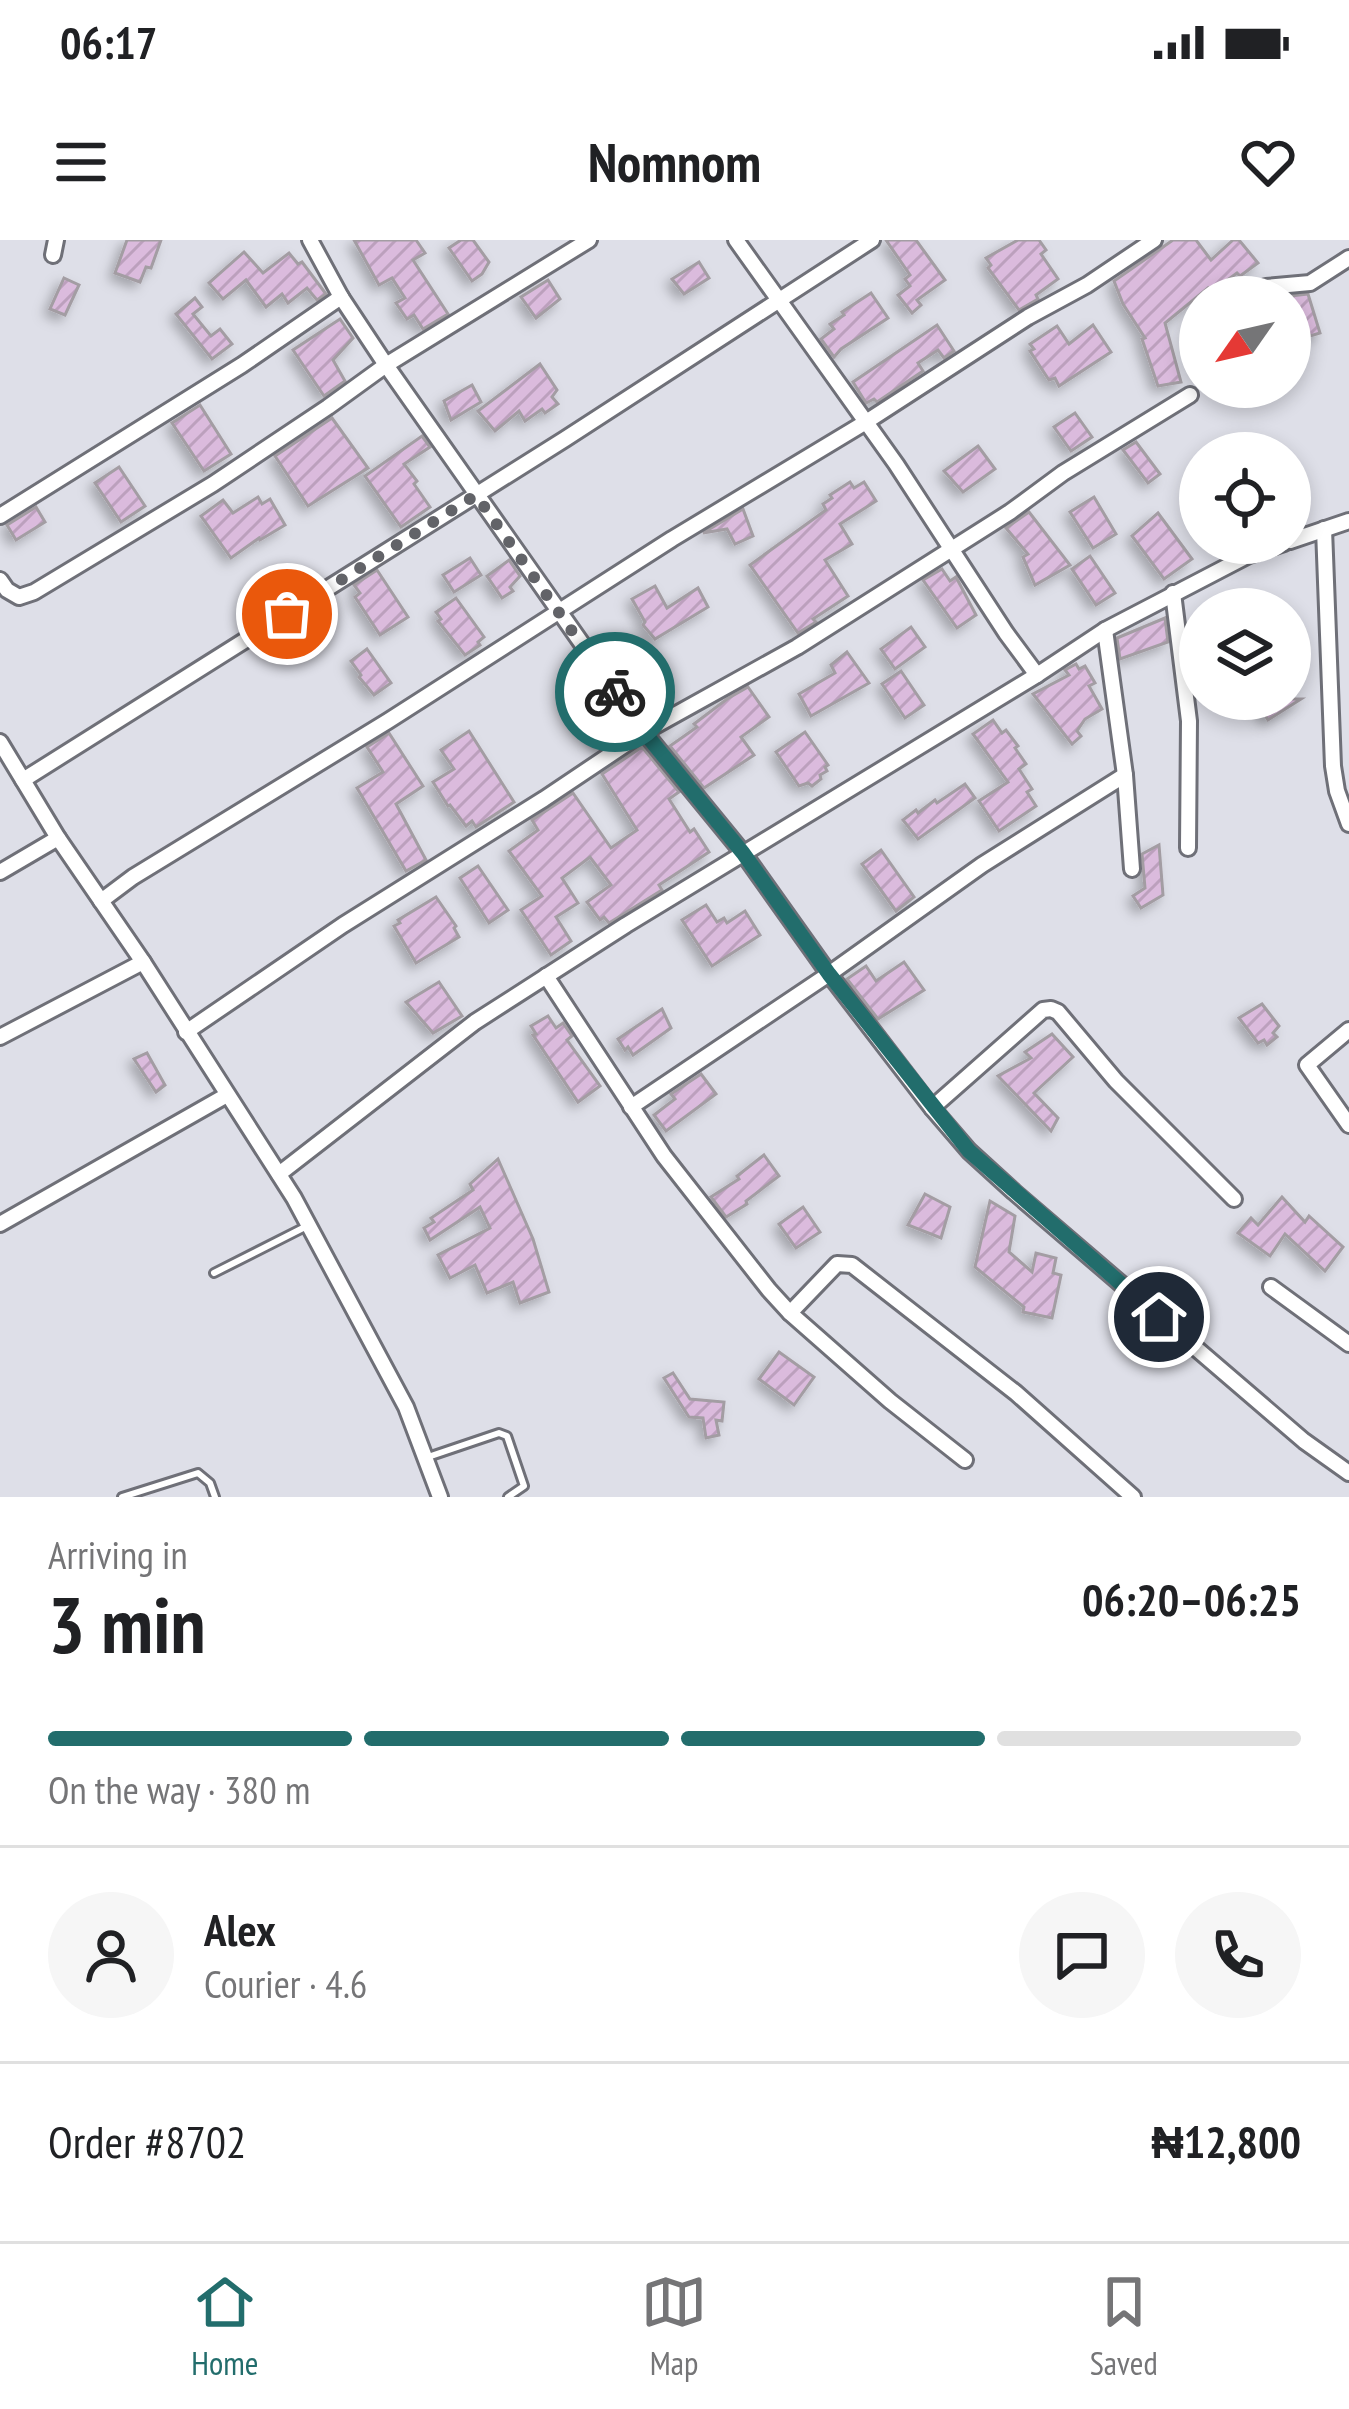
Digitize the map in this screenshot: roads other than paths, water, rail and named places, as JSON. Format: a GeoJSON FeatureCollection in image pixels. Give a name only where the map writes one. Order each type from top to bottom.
{"type":"FeatureCollection","features":[{"type":"Feature","properties":{"kind":"street"},"geometry":{"type":"LineString","coordinates":[[310,240],[386,365],[558,612],[932,1108],[1014,1192],[1304,1441],[1349,1472]]}},
{"type":"Feature","properties":{"kind":"street"},"geometry":{"type":"LineString","coordinates":[[0,580],[19,597],[34,592],[213,484],[386,365],[590,240]]}},
{"type":"Feature","properties":{"kind":"street"},"geometry":{"type":"LineString","coordinates":[[736,240],[1037,675]]}},
{"type":"Feature","properties":{"kind":"street"},"geometry":{"type":"LineString","coordinates":[[23,780],[872,240]]}},
{"type":"Feature","properties":{"kind":"street"},"geometry":{"type":"LineString","coordinates":[[101,901],[1154,240]]}},
{"type":"Feature","properties":{"kind":"street"},"geometry":{"type":"LineString","coordinates":[[1311,282],[1349,258]]}},
{"type":"Feature","properties":{"kind":"street"},"geometry":{"type":"LineString","coordinates":[[0,516],[242,365],[341,297]]}},
{"type":"Feature","properties":{"kind":"street"},"geometry":{"type":"LineString","coordinates":[[186,1032],[644,732],[797,646],[1179,402]]}},
{"type":"Feature","properties":{"kind":"street"},"geometry":{"type":"LineString","coordinates":[[1311,534],[1349,521]]}},
{"type":"Feature","properties":{"kind":"street"},"geometry":{"type":"LineString","coordinates":[[1324,530],[1333,766],[1349,824]]}},
{"type":"Feature","properties":{"kind":"street"},"geometry":{"type":"LineString","coordinates":[[279,1174],[475,1022],[546,976],[1105,630],[1230,564]]}},
{"type":"Feature","properties":{"kind":"street"},"geometry":{"type":"LineString","coordinates":[[1173,593],[1189,721],[1188,848]]}},
{"type":"Feature","properties":{"kind":"street"},"geometry":{"type":"LineString","coordinates":[[1105,630],[1132,869]]}},
{"type":"Feature","properties":{"kind":"street"},"geometry":{"type":"LineString","coordinates":[[0,742],[279,1174],[406,1407],[440,1497]]}},
{"type":"Feature","properties":{"kind":"street"},"geometry":{"type":"LineString","coordinates":[[632,1107],[982,865],[1125,775]]}},
{"type":"Feature","properties":{"kind":"street"},"geometry":{"type":"LineString","coordinates":[[0,872],[58,838]]}},
{"type":"Feature","properties":{"kind":"street"},"geometry":{"type":"LineString","coordinates":[[0,1037],[143,962]]}},
{"type":"Feature","properties":{"kind":"street"},"geometry":{"type":"LineString","coordinates":[[546,976],[664,1156],[753,1271],[790,1313],[965,1460]]}},
{"type":"Feature","properties":{"kind":"street"},"geometry":{"type":"LineString","coordinates":[[932,1108],[1043,1010],[1051,1009],[1234,1199]]}},
{"type":"Feature","properties":{"kind":"street"},"geometry":{"type":"LineString","coordinates":[[1349,1030],[1307,1065],[1349,1125]]}},
{"type":"Feature","properties":{"kind":"street"},"geometry":{"type":"LineString","coordinates":[[0,1224],[227,1095]]}},
{"type":"Feature","properties":{"kind":"street"},"geometry":{"type":"LineString","coordinates":[[790,1313],[837,1264],[852,1265],[1016,1393],[1133,1497]]}},
{"type":"Feature","properties":{"kind":"street"},"geometry":{"type":"LineString","coordinates":[[1270,1287],[1349,1344]]}},
{"type":"Feature","properties":{"kind":"lane"},"geometry":{"type":"LineString","coordinates":[[214,1274],[308,1225]]}},
{"type":"Feature","properties":{"kind":"lane"},"geometry":{"type":"LineString","coordinates":[[425,1458],[500,1433],[507,1436],[524,1486],[508,1497]]}},
{"type":"Feature","properties":{"kind":"lane"},"geometry":{"type":"LineString","coordinates":[[122,1497],[198,1473],[210,1483],[214,1497]]}}]}
